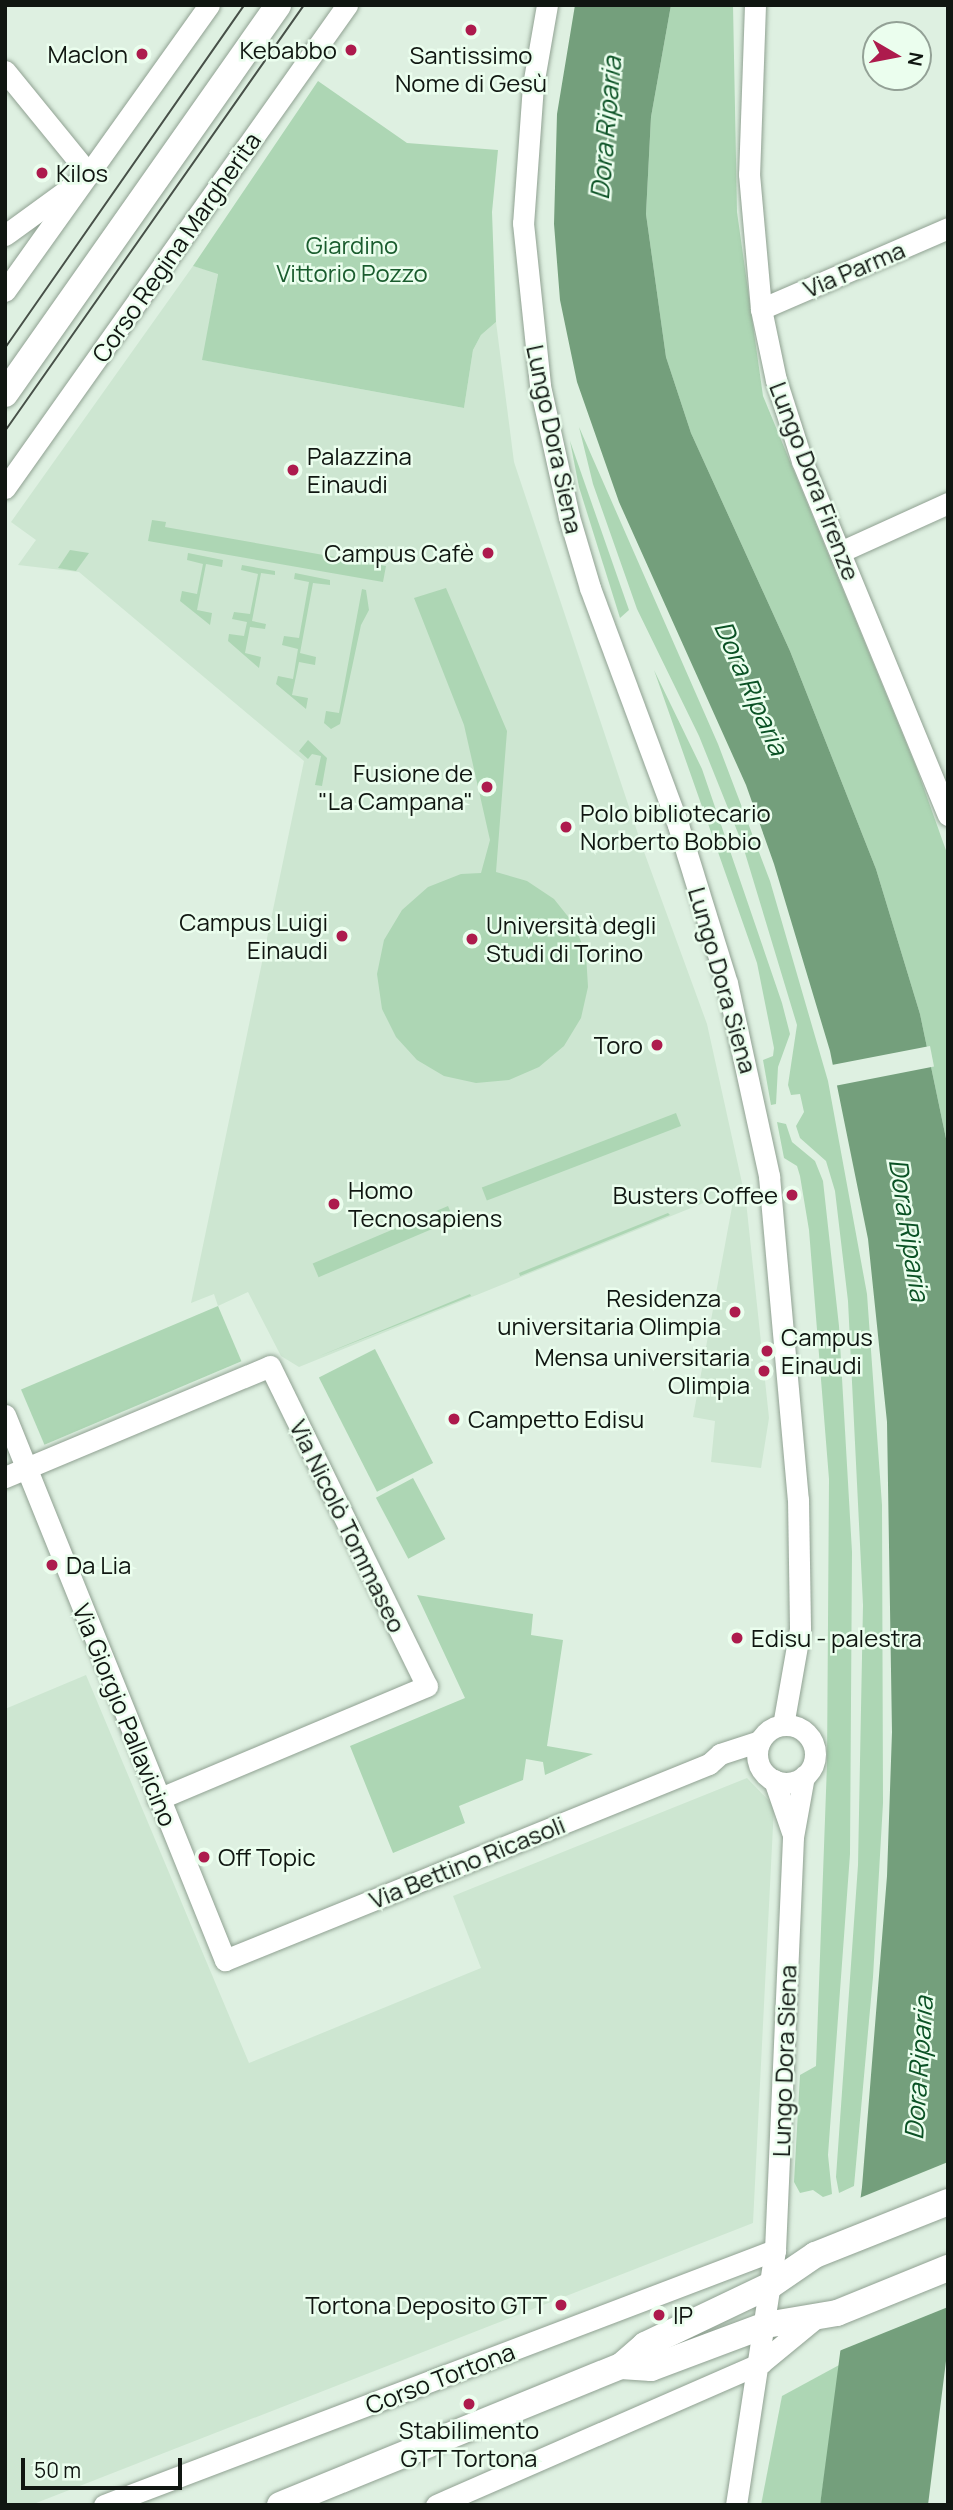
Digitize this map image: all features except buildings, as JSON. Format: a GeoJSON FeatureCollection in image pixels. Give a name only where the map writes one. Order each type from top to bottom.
{"type":"FeatureCollection","features":[{"type":"Feature","properties":{"kind":"main road"},"geometry":{"type":"LineString","coordinates":[[5,394],[278,5]]}},
{"type":"Feature","properties":{"kind":"main road"},"geometry":{"type":"LineString","coordinates":[[280,2505],[621,2366],[645,2345],[771,2285],[815,2255],[948,2202]]}},
{"type":"Feature","properties":{"kind":"main road"},"geometry":{"type":"LineString","coordinates":[[621,2366],[650,2368],[766,2325],[825,2316],[948,2268]]}},
{"type":"Feature","properties":{"kind":"street"},"geometry":{"type":"LineString","coordinates":[[5,291],[209,5]]}},
{"type":"Feature","properties":{"kind":"street","name":"Corso Regina Margherita"},"geometry":{"type":"LineString","coordinates":[[5,488],[347,5]]}},
{"type":"Feature","properties":{"kind":"street","name":"Lungo Dora Siena"},"geometry":{"type":"LineString","coordinates":[[547,5],[533,85],[523,223],[540,386],[569,517],[590,588],[678,825],[727,983],[769,1175],[788,1347],[798,1511],[800,1629],[783,1725]]}},
{"type":"Feature","properties":{"kind":"street","name":"Lungo Dora Firenze"},"geometry":{"type":"LineString","coordinates":[[755,5],[749,174],[761,309],[776,380],[840,552],[946,805]]}},
{"type":"Feature","properties":{"kind":"street"},"geometry":{"type":"LineString","coordinates":[[5,71],[89,174]]}},
{"type":"Feature","properties":{"kind":"street"},"geometry":{"type":"LineString","coordinates":[[5,235],[89,174]]}},
{"type":"Feature","properties":{"kind":"street","name":"Via Parma"},"geometry":{"type":"LineString","coordinates":[[761,309],[948,228]]}},
{"type":"Feature","properties":{"kind":"street"},"geometry":{"type":"LineString","coordinates":[[840,552],[948,503]]}},
{"type":"Feature","properties":{"kind":"street","name":"Via Nicolò Tommaseo"},"geometry":{"type":"LineString","coordinates":[[29,1468],[270,1366],[427,1686],[158,1798]]}},
{"type":"Feature","properties":{"kind":"street","name":"Via Giorgio Pallavicino"},"geometry":{"type":"LineString","coordinates":[[5,1415],[29,1468],[158,1798],[225,1960]]}},
{"type":"Feature","properties":{"kind":"street"},"geometry":{"type":"LineString","coordinates":[[5,1478],[29,1468]]}},
{"type":"Feature","properties":{"kind":"street"},"geometry":{"type":"LineString","coordinates":[[783,1725],[798,1728],[813,1742],[814,1761],[804,1776],[794,1782],[774,1780],[759,1763],[760,1741],[772,1728],[783,1725]]}},
{"type":"Feature","properties":{"kind":"street","name":"Via Bettino Ricasoli"},"geometry":{"type":"LineString","coordinates":[[225,1960],[709,1764],[720,1754],[760,1741]]}},
{"type":"Feature","properties":{"kind":"street","name":"Via Bettino Ricasoli"},"geometry":{"type":"LineString","coordinates":[[709,1764],[759,1763]]}},
{"type":"Feature","properties":{"kind":"street","name":"Lungo Dora Siena"},"geometry":{"type":"LineString","coordinates":[[736,2505],[761,2363],[775,2249],[793,1837],[804,1776]]}},
{"type":"Feature","properties":{"kind":"street","name":"Lungo Dora Siena"},"geometry":{"type":"LineString","coordinates":[[774,1780],[793,1837]]}},
{"type":"Feature","properties":{"kind":"street","name":"Corso Tortona"},"geometry":{"type":"LineString","coordinates":[[104,2505],[775,2249]]}},
{"type":"Feature","properties":{"kind":"street"},"geometry":{"type":"LineString","coordinates":[[436,2505],[761,2363],[825,2316]]}},
{"type":"Feature","properties":{"kind":"shaded area","name":"Università degli Studi di Torino"},"geometry":{"type":"Polygon","coordinates":[[[193,266],[218,273],[203,360],[464,408],[473,350],[481,335],[496,322],[514,462],[643,849],[707,1024],[746,1201],[769,1418],[761,1468],[711,1462],[715,1421],[693,1417],[732,1207],[728,1193],[299,1367],[281,1356],[248,1292],[218,1306],[214,1294],[191,1303],[304,761],[79,572],[18,565],[36,540],[11,522],[193,266]]]}},
{"type":"Feature","properties":{"kind":"shaded area"},"geometry":{"type":"Polygon","coordinates":[[[86,1675],[249,2063],[481,1968],[453,1896],[747,1778],[774,1806],[753,2223],[31,2505],[5,2505],[5,1709],[86,1675]]]}},
{"type":"Feature","properties":{"kind":"green space"},"geometry":{"type":"Polygon","coordinates":[[[671,5],[733,5],[737,212],[763,396],[917,769],[948,856],[948,1148],[920,1014],[876,869],[790,651],[691,433],[666,357],[646,214],[651,117],[671,5]]]}},
{"type":"Feature","properties":{"kind":"green space","name":"Giardino Vittorio Pozzo"},"geometry":{"type":"Polygon","coordinates":[[[318,81],[407,143],[498,150],[492,212],[496,322],[481,335],[473,350],[464,408],[202,360],[218,274],[193,266],[318,81]]]}},
{"type":"Feature","properties":{"kind":"green space"},"geometry":{"type":"Polygon","coordinates":[[[579,427],[718,744],[770,881],[828,1081],[867,1294],[882,1505],[883,1803],[873,1977],[854,2186],[839,2193],[836,2177],[858,1865],[863,1605],[848,1301],[835,1191],[826,1161],[800,1138],[796,1126],[804,1112],[800,1094],[791,1095],[788,1085],[797,1025],[742,843],[699,736],[637,609],[593,484],[579,427]]]}},
{"type":"Feature","properties":{"kind":"green space"},"geometry":{"type":"Polygon","coordinates":[[[570,441],[629,610],[620,618],[579,487],[570,441]]]}},
{"type":"Feature","properties":{"kind":"green space"},"geometry":{"type":"Polygon","coordinates":[[[152,520],[166,522],[165,527],[386,566],[383,582],[148,541],[152,520]]]}},
{"type":"Feature","properties":{"kind":"green space"},"geometry":{"type":"Polygon","coordinates":[[[70,550],[89,553],[76,571],[58,568],[70,550]]]}},
{"type":"Feature","properties":{"kind":"green space"},"geometry":{"type":"Polygon","coordinates":[[[188,553],[223,560],[222,567],[206,564],[197,610],[212,613],[210,625],[180,601],[182,591],[197,594],[203,564],[187,560],[188,553]]]}},
{"type":"Feature","properties":{"kind":"green space"},"geometry":{"type":"Polygon","coordinates":[[[242,565],[275,571],[275,575],[261,573],[252,621],[266,624],[265,629],[250,627],[245,653],[261,657],[259,668],[228,641],[229,634],[244,636],[247,622],[232,619],[234,612],[250,614],[258,574],[241,570],[242,565]]]}},
{"type":"Feature","properties":{"kind":"green space"},"geometry":{"type":"Polygon","coordinates":[[[295,573],[330,580],[330,585],[313,583],[300,653],[316,657],[315,665],[299,662],[292,695],[308,698],[306,709],[276,684],[278,676],[293,679],[298,649],[282,645],[284,636],[299,638],[309,582],[294,579],[295,573]]]}},
{"type":"Feature","properties":{"kind":"green space"},"geometry":{"type":"Polygon","coordinates":[[[446,588],[507,731],[496,872],[527,881],[554,899],[574,924],[586,954],[588,987],[581,1018],[564,1046],[539,1067],[509,1080],[476,1083],[444,1076],[417,1060],[396,1037],[382,1009],[377,974],[384,940],[402,910],[428,887],[461,874],[481,873],[490,840],[464,725],[414,598],[446,588]]]}},
{"type":"Feature","properties":{"kind":"green space"},"geometry":{"type":"Polygon","coordinates":[[[362,589],[366,590],[369,610],[361,625],[340,724],[331,729],[324,723],[326,711],[339,713],[362,589]]]}},
{"type":"Feature","properties":{"kind":"green space"},"geometry":{"type":"Polygon","coordinates":[[[654,670],[702,769],[782,1003],[790,1034],[778,1067],[776,1104],[771,1105],[763,1060],[773,1056],[774,1048],[757,963],[654,670]]]}},
{"type":"Feature","properties":{"kind":"green space"},"geometry":{"type":"Polygon","coordinates":[[[308,740],[327,758],[322,786],[315,785],[321,756],[312,754],[308,759],[299,751],[308,740]]]}},
{"type":"Feature","properties":{"kind":"green space"},"geometry":{"type":"Polygon","coordinates":[[[676,1113],[681,1126],[487,1201],[482,1188],[676,1113]]]}},
{"type":"Feature","properties":{"kind":"green space"},"geometry":{"type":"Polygon","coordinates":[[[777,1122],[786,1124],[792,1142],[815,1161],[823,1181],[839,1326],[852,1552],[850,1854],[828,2155],[832,2194],[823,2197],[813,2190],[800,2193],[794,2182],[800,2075],[816,2066],[827,1764],[829,1479],[809,1230],[800,1176],[797,1166],[784,1158],[777,1122]]]}},
{"type":"Feature","properties":{"kind":"green space"},"geometry":{"type":"Polygon","coordinates":[[[448,1206],[454,1220],[319,1277],[313,1263],[448,1206]]]}},
{"type":"Feature","properties":{"kind":"green space"},"geometry":{"type":"Polygon","coordinates":[[[668,1213],[670,1215],[520,1276],[519,1273],[668,1213]]]}},
{"type":"Feature","properties":{"kind":"green space"},"geometry":{"type":"Polygon","coordinates":[[[470,1294],[471,1296],[317,1357],[470,1294]]]}},
{"type":"Feature","properties":{"kind":"green space"},"geometry":{"type":"Polygon","coordinates":[[[218,1306],[241,1361],[44,1445],[21,1390],[218,1306]]]}},
{"type":"Feature","properties":{"kind":"green space"},"geometry":{"type":"Polygon","coordinates":[[[375,1349],[433,1463],[377,1492],[319,1378],[375,1349]]]}},
{"type":"Feature","properties":{"kind":"green space"},"geometry":{"type":"Polygon","coordinates":[[[413,1478],[445,1539],[408,1559],[376,1498],[413,1478]]]}},
{"type":"Feature","properties":{"kind":"green space"},"geometry":{"type":"Polygon","coordinates":[[[417,1595],[533,1614],[531,1635],[563,1640],[547,1746],[593,1754],[545,1775],[543,1762],[526,1759],[523,1780],[459,1806],[465,1823],[393,1853],[350,1746],[465,1698],[417,1595]]]}},
{"type":"Feature","properties":{"kind":"green space"},"geometry":{"type":"Polygon","coordinates":[[[841,2364],[820,2505],[761,2505],[782,2396],[841,2364]]]}},
{"type":"Feature","properties":{"kind":"water","name":"Dora Riparia"},"geometry":{"type":"Polygon","coordinates":[[[575,5],[671,5],[651,117],[646,214],[666,357],[691,433],[790,651],[876,869],[920,1014],[948,1148],[948,2345],[928,2505],[820,2505],[862,2187],[887,1876],[892,1732],[887,1422],[868,1239],[830,1051],[774,864],[746,785],[619,502],[577,382],[560,300],[554,224],[557,114],[575,5]]]}},
{"type":"Feature","properties":{"kind":"pier"},"geometry":{"type":"Polygon","coordinates":[[[930,1046],[934,1067],[832,1086],[828,1066],[930,1046]]]}},
{"type":"Feature","properties":{"kind":"pier"},"geometry":{"type":"Polygon","coordinates":[[[948,2162],[948,2307],[839,2351],[857,2199],[948,2162]]]}},
{"type":"Feature","properties":{"kind":"tram line"},"geometry":{"type":"LineString","coordinates":[[5,348],[244,5]]}},
{"type":"Feature","properties":{"kind":"tram line"},"geometry":{"type":"LineString","coordinates":[[5,431],[304,5]]}},
{"type":"Feature","properties":{"kind":"place","name":"Santissimo Nome di Gesù"},"geometry":{"type":"Point","coordinates":[471,30]}},
{"type":"Feature","properties":{"kind":"place","name":"Kebabbo"},"geometry":{"type":"Point","coordinates":[351,50]}},
{"type":"Feature","properties":{"kind":"place","name":"Maclon"},"geometry":{"type":"Point","coordinates":[142,54]}},
{"type":"Feature","properties":{"kind":"place","name":"Kilos"},"geometry":{"type":"Point","coordinates":[42,173]}},
{"type":"Feature","properties":{"kind":"place","name":"Palazzina Einaudi"},"geometry":{"type":"Point","coordinates":[293,470]}},
{"type":"Feature","properties":{"kind":"place","name":"Campus Cafè"},"geometry":{"type":"Point","coordinates":[488,553]}},
{"type":"Feature","properties":{"kind":"place","name":"Fusione de \"La Campana\""},"geometry":{"type":"Point","coordinates":[487,787]}},
{"type":"Feature","properties":{"kind":"place","name":"Polo bibliotecario Norberto Bobbio"},"geometry":{"type":"Point","coordinates":[566,827]}},
{"type":"Feature","properties":{"kind":"place","name":"Campus Luigi Einaudi"},"geometry":{"type":"Point","coordinates":[342,936]}},
{"type":"Feature","properties":{"kind":"place","name":"Università degli Studi di Torino"},"geometry":{"type":"Point","coordinates":[472,939]}},
{"type":"Feature","properties":{"kind":"place","name":"Toro"},"geometry":{"type":"Point","coordinates":[657,1045]}},
{"type":"Feature","properties":{"kind":"place","name":"Busters Coffee"},"geometry":{"type":"Point","coordinates":[792,1195]}},
{"type":"Feature","properties":{"kind":"place","name":"Homo Tecnosapiens"},"geometry":{"type":"Point","coordinates":[334,1204]}},
{"type":"Feature","properties":{"kind":"place","name":"Residenza universitaria Olimpia"},"geometry":{"type":"Point","coordinates":[735,1312]}},
{"type":"Feature","properties":{"kind":"place","name":"Campus Einaudi"},"geometry":{"type":"Point","coordinates":[767,1351]}},
{"type":"Feature","properties":{"kind":"place","name":"Mensa universitaria Olimpia"},"geometry":{"type":"Point","coordinates":[764,1371]}},
{"type":"Feature","properties":{"kind":"place","name":"Campetto Edisu"},"geometry":{"type":"Point","coordinates":[454,1419]}},
{"type":"Feature","properties":{"kind":"place","name":"Da Lia"},"geometry":{"type":"Point","coordinates":[52,1565]}},
{"type":"Feature","properties":{"kind":"place","name":"Edisu - palestra"},"geometry":{"type":"Point","coordinates":[737,1638]}},
{"type":"Feature","properties":{"kind":"place","name":"Off Topic"},"geometry":{"type":"Point","coordinates":[204,1857]}},
{"type":"Feature","properties":{"kind":"place","name":"Tortona Deposito GTT"},"geometry":{"type":"Point","coordinates":[561,2305]}},
{"type":"Feature","properties":{"kind":"place","name":"IP"},"geometry":{"type":"Point","coordinates":[659,2315]}},
{"type":"Feature","properties":{"kind":"place","name":"Stabilimento GTT Tortona"},"geometry":{"type":"Point","coordinates":[469,2404]}}]}
